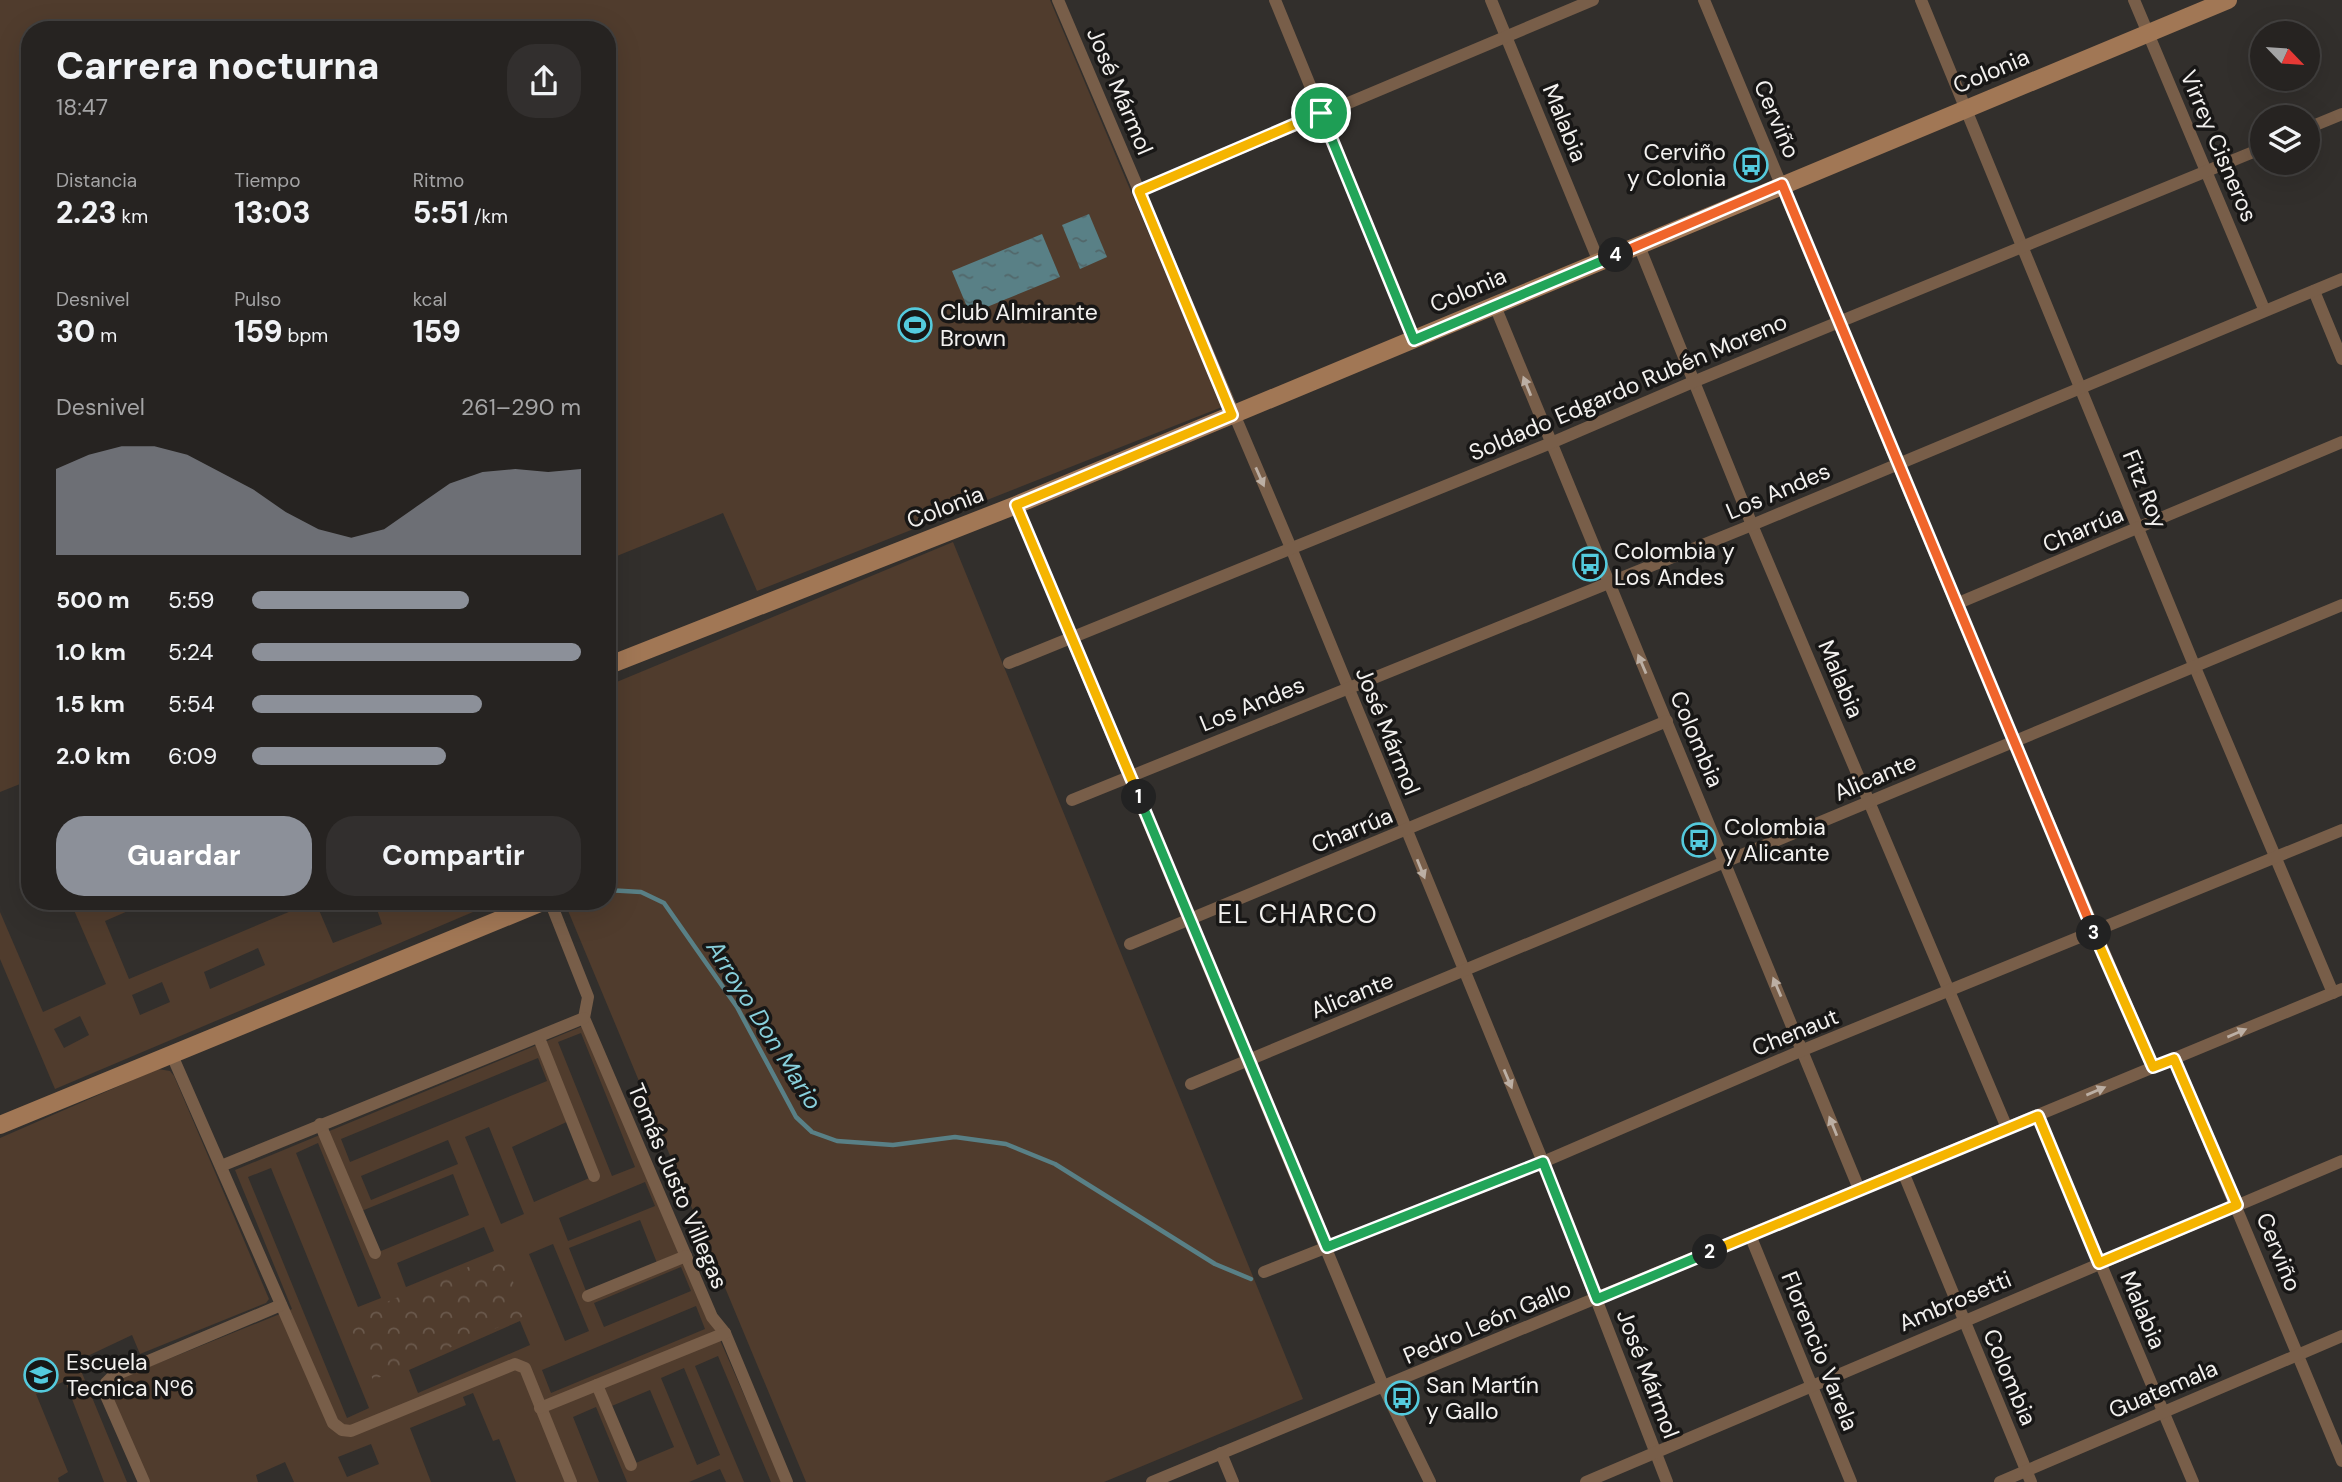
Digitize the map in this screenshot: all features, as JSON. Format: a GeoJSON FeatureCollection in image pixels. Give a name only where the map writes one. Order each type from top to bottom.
{"type":"FeatureCollection","features":[{"type":"Feature","properties":{"kind":"street","name":"José Mármol"},"geometry":{"type":"LineString","coordinates":[[1058,0],[1349,688],[1543,1162],[1667,1482]]}},
{"type":"Feature","properties":{"kind":"street"},"geometry":{"type":"LineString","coordinates":[[1275,0],[1414,340]]}},
{"type":"Feature","properties":{"kind":"street","name":"Malabia"},"geometry":{"type":"LineString","coordinates":[[1491,0],[1599,262]]}},
{"type":"Feature","properties":{"kind":"street"},"geometry":{"type":"LineString","coordinates":[[1139,191],[1593,0]]}},
{"type":"Feature","properties":{"kind":"street","name":"Cerviño"},"geometry":{"type":"LineString","coordinates":[[1704,0],[2093,931],[2153,1067]]}},
{"type":"Feature","properties":{"kind":"street","name":"Fitz Roy"},"geometry":{"type":"LineString","coordinates":[[1921,0],[2194,665],[2275,857],[2338,991]]}},
{"type":"Feature","properties":{"kind":"street","name":"Virrey Cisneros"},"geometry":{"type":"LineString","coordinates":[[2134,0],[2264,309]]}},
{"type":"Feature","properties":{"kind":"street","name":"Colonia"},"geometry":{"type":"LineString","coordinates":[[616,662],[1016,505],[2147,31],[2228,0]]}},
{"type":"Feature","properties":{"kind":"street"},"geometry":{"type":"LineString","coordinates":[[2320,123],[2342,114]]}},
{"type":"Feature","properties":{"kind":"street","name":"Soldado Edgardo Rubén Moreno"},"geometry":{"type":"LineString","coordinates":[[1009,663],[2250,154]]}},
{"type":"Feature","properties":{"kind":"street","name":"Malabia"},"geometry":{"type":"LineString","coordinates":[[1639,246],[1752,525],[2007,1128]]}},
{"type":"Feature","properties":{"kind":"street","name":"Los Andes"},"geometry":{"type":"LineString","coordinates":[[1072,800],[1752,525],[2264,309],[2342,279]]}},
{"type":"Feature","properties":{"kind":"street"},"geometry":{"type":"LineString","coordinates":[[2314,291],[2342,359]]}},
{"type":"Feature","properties":{"kind":"street","name":"Colombia"},"geometry":{"type":"LineString","coordinates":[[1495,306],[1859,1189]]}},
{"type":"Feature","properties":{"kind":"street","name":"Charrúa"},"geometry":{"type":"LineString","coordinates":[[1956,604],[2342,442]]}},
{"type":"Feature","properties":{"kind":"street"},"geometry":{"type":"LineString","coordinates":[[1016,505],[1384,1388],[1430,1482]]}},
{"type":"Feature","properties":{"kind":"street","name":"Alicante"},"geometry":{"type":"LineString","coordinates":[[1191,1084],[2342,605]]}},
{"type":"Feature","properties":{"kind":"street","name":"Charrúa"},"geometry":{"type":"LineString","coordinates":[[1130,944],[1406,832],[1667,721]]}},
{"type":"Feature","properties":{"kind":"street","name":"Chenaut"},"geometry":{"type":"LineString","coordinates":[[1264,1272],[1543,1162],[1803,1050],[2342,830]]}},
{"type":"Feature","properties":{"kind":"street"},"geometry":{"type":"LineString","coordinates":[[0,1125],[522,910]]}},
{"type":"Feature","properties":{"kind":"street","name":"Tomás Justo Villegas"},"geometry":{"type":"LineString","coordinates":[[554,910],[588,996],[589,1008],[584,1018],[712,1317],[725,1333],[787,1482]]}},
{"type":"Feature","properties":{"kind":"street","name":"Pedro León Gallo"},"geometry":{"type":"LineString","coordinates":[[1152,1482],[2338,991]]}},
{"type":"Feature","properties":{"kind":"street"},"geometry":{"type":"LineString","coordinates":[[221,1166],[584,1018]]}},
{"type":"Feature","properties":{"kind":"street"},"geometry":{"type":"LineString","coordinates":[[539,1038],[594,1176]]}},
{"type":"Feature","properties":{"kind":"street"},"geometry":{"type":"LineString","coordinates":[[171,1053],[333,1423],[342,1430],[351,1431],[515,1364],[525,1368],[571,1482]]}},
{"type":"Feature","properties":{"kind":"street","name":"Cerviño"},"geometry":{"type":"LineString","coordinates":[[2174,1059],[2342,1461]]}},
{"type":"Feature","properties":{"kind":"street","name":"Malabia"},"geometry":{"type":"LineString","coordinates":[[2038,1116],[2193,1482]]}},
{"type":"Feature","properties":{"kind":"street"},"geometry":{"type":"LineString","coordinates":[[320,1124],[375,1253]]}},
{"type":"Feature","properties":{"kind":"street","name":"Ambrosetti"},"geometry":{"type":"LineString","coordinates":[[1586,1482],[1811,1384],[2342,1161]]}},
{"type":"Feature","properties":{"kind":"street","name":"Colombia"},"geometry":{"type":"LineString","coordinates":[[1903,1172],[2029,1476]]}},
{"type":"Feature","properties":{"kind":"street","name":"Florencio Varela"},"geometry":{"type":"LineString","coordinates":[[1750,1235],[1851,1482]]}},
{"type":"Feature","properties":{"kind":"street"},"geometry":{"type":"LineString","coordinates":[[587,1296],[686,1256]]}},
{"type":"Feature","properties":{"kind":"street"},"geometry":{"type":"LineString","coordinates":[[144,1482],[104,1391],[106,1383],[113,1376],[281,1305]]}},
{"type":"Feature","properties":{"kind":"street"},"geometry":{"type":"LineString","coordinates":[[540,1408],[725,1333]]}},
{"type":"Feature","properties":{"kind":"street","name":"Guatemala"},"geometry":{"type":"LineString","coordinates":[[2000,1482],[2029,1476],[2163,1411],[2342,1336]]}},
{"type":"Feature","properties":{"kind":"street"},"geometry":{"type":"LineString","coordinates":[[597,1385],[631,1465]]}},
{"type":"Feature","properties":{"kind":"street"},"geometry":{"type":"LineString","coordinates":[[1221,1453],[1233,1482]]}},
{"type":"Feature","properties":{"kind":"green space","name":"Club Almirante Brown"},"geometry":{"type":"Polygon","coordinates":[[[0,0],[1050,0],[1222,407],[757,591],[723,513],[616,556],[616,21],[21,21],[21,786],[20,784],[0,792],[0,0]]]}},
{"type":"Feature","properties":{"kind":"green space"},"geometry":{"type":"Polygon","coordinates":[[[953,542],[1303,1399],[1104,1482],[806,1482],[568,910],[616,910],[616,682],[953,542]]]}},
{"type":"Feature","properties":{"kind":"green space"},"geometry":{"type":"Polygon","coordinates":[[[74,910],[130,910],[105,921],[129,979],[294,910],[319,910],[333,943],[382,924],[377,910],[478,910],[55,1089],[0,959],[0,912],[43,1012],[106,984],[74,910]],[[258,948],[204,972],[210,989],[265,965],[258,948]],[[162,982],[132,995],[140,1015],[170,1002],[162,982]],[[80,1016],[54,1029],[64,1048],[89,1035],[80,1016]]]}},
{"type":"Feature","properties":{"kind":"green space"},"geometry":{"type":"Polygon","coordinates":[[[583,1026],[782,1482],[771,1482],[718,1356],[695,1366],[744,1482],[726,1482],[720,1469],[689,1482],[627,1482],[596,1407],[573,1417],[599,1482],[516,1482],[499,1439],[493,1441],[473,1393],[463,1397],[466,1405],[410,1428],[431,1482],[294,1482],[285,1462],[256,1475],[258,1482],[149,1482],[113,1399],[112,1386],[119,1379],[292,1309],[235,1170],[583,1026]],[[581,1033],[558,1042],[612,1176],[635,1167],[581,1033]],[[538,1058],[341,1139],[350,1162],[547,1081],[538,1058]],[[571,1120],[512,1147],[534,1202],[594,1176],[571,1120]],[[489,1127],[465,1137],[501,1224],[524,1214],[489,1127]],[[448,1140],[361,1176],[371,1200],[458,1164],[448,1140]],[[318,1143],[296,1153],[358,1307],[381,1298],[318,1143]],[[271,1168],[248,1177],[347,1418],[369,1408],[271,1168]],[[453,1174],[359,1212],[376,1253],[469,1215],[453,1174]],[[645,1182],[559,1218],[568,1241],[655,1206],[645,1182]],[[640,1220],[569,1248],[588,1296],[659,1268],[640,1220]],[[484,1227],[397,1263],[406,1287],[494,1251],[484,1227]],[[553,1244],[529,1254],[565,1341],[589,1331],[553,1244]],[[681,1267],[594,1303],[604,1327],[691,1291],[681,1267]],[[696,1306],[542,1370],[551,1393],[705,1329],[696,1306]],[[520,1321],[409,1370],[418,1393],[530,1345],[520,1321]],[[684,1368],[661,1378],[697,1465],[720,1455],[684,1368]],[[650,1390],[607,1408],[631,1465],[674,1447],[650,1390]],[[371,1444],[338,1457],[347,1477],[379,1464],[371,1444]]]}},
{"type":"Feature","properties":{"kind":"green space"},"geometry":{"type":"Polygon","coordinates":[[[158,1069],[170,1071],[174,1076],[269,1299],[266,1303],[140,1354],[132,1335],[77,1361],[127,1482],[104,1482],[65,1381],[36,1394],[68,1472],[58,1478],[59,1482],[0,1482],[0,1138],[158,1069]]]}},
{"type":"Feature","properties":{"kind":"green space"},"geometry":{"type":"Polygon","coordinates":[[[501,1253],[527,1315],[373,1380],[347,1319],[501,1253]]]}},
{"type":"Feature","properties":{"kind":"water"},"geometry":{"type":"Polygon","coordinates":[[[1089,214],[1107,257],[1080,269],[1062,225],[1089,214]]]}},
{"type":"Feature","properties":{"kind":"water"},"geometry":{"type":"Polygon","coordinates":[[[1042,234],[1060,277],[970,314],[952,271],[1042,234]]]}},
{"type":"Feature","properties":{"kind":"waterway","name":"Arroyo Don Mario"},"geometry":{"type":"LineString","coordinates":[[616,891],[641,892],[664,903],[737,1007],[796,1117],[812,1132],[837,1141],[893,1145],[955,1137],[1006,1144],[1055,1164],[1215,1264],[1251,1279]]}},
{"type":"Feature","properties":{"kind":"place","name":"Cerviño y Colonia"},"geometry":{"type":"Point","coordinates":[1751,165]}},
{"type":"Feature","properties":{"kind":"place","name":"Club Almirante Brown"},"geometry":{"type":"Point","coordinates":[915,325]}},
{"type":"Feature","properties":{"kind":"place","name":"Colombia y Los Andes"},"geometry":{"type":"Point","coordinates":[1590,564]}},
{"type":"Feature","properties":{"kind":"place","name":"Colombia y Alicante"},"geometry":{"type":"Point","coordinates":[1699,840]}},
{"type":"Feature","properties":{"kind":"place","name":"Escuela Tecnica Nº6"},"geometry":{"type":"Point","coordinates":[41,1375]}},
{"type":"Feature","properties":{"kind":"place","name":"San Martín y Gallo"},"geometry":{"type":"Point","coordinates":[1402,1398]}},
{"type":"Feature","properties":{"kind":"district","name":"EL CHARCO"},"geometry":{"type":"Point","coordinates":[1298,914]}},
{"type":"Feature","properties":{"kind":"route"},"geometry":{"type":"LineString","coordinates":[[1321,113],[1414,340],[1782,184],[1926,534],[2153,1067],[2174,1059],[2237,1205],[2099,1263],[2038,1116],[1597,1299],[1543,1162],[1327,1247],[1016,505],[1232,415],[1139,191],[1321,113]]}}]}
